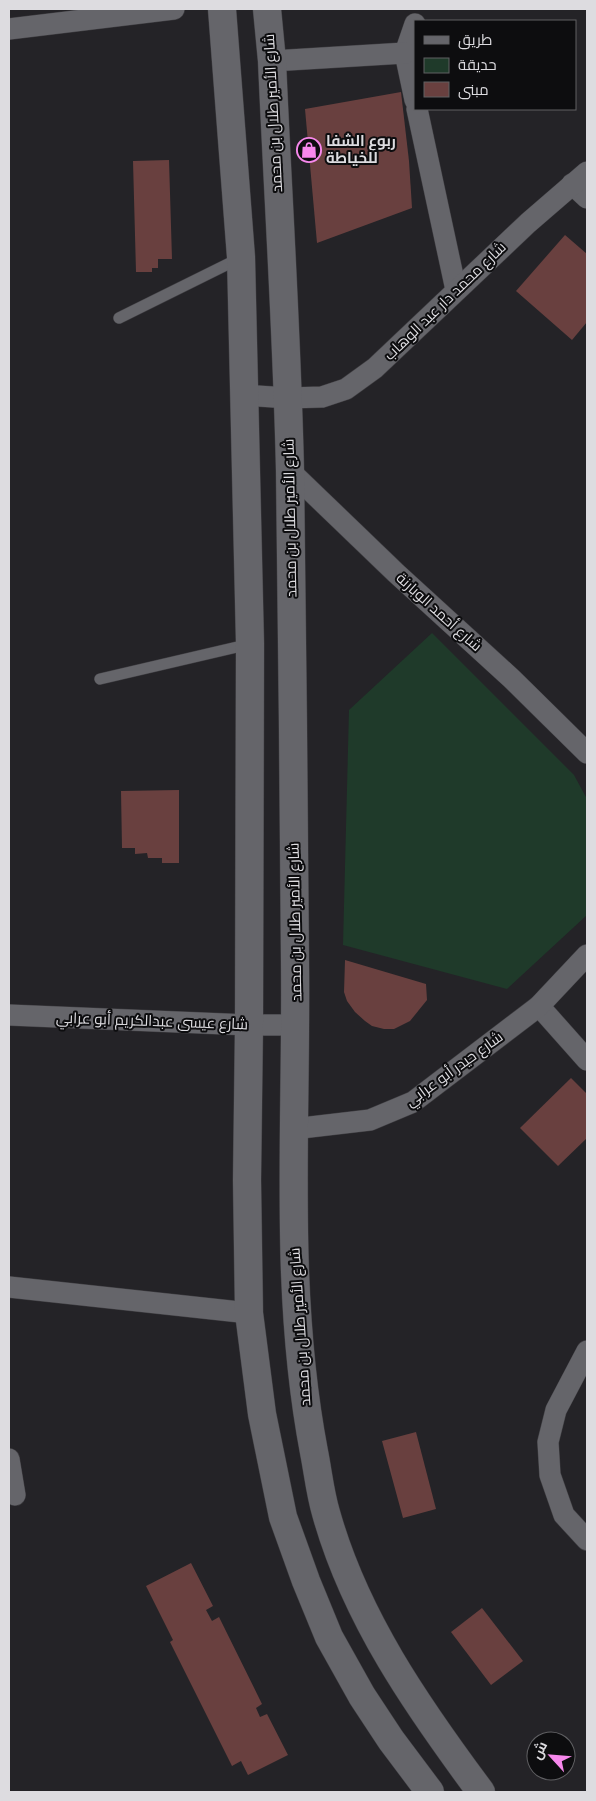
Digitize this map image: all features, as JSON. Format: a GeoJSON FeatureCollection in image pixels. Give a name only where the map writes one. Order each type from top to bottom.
{"type":"FeatureCollection","features":[{"type":"Feature","properties":{"kind":"street"},"geometry":{"type":"LineString","coordinates":[[9,29],[174,9]]}},
{"type":"Feature","properties":{"kind":"street"},"geometry":{"type":"LineString","coordinates":[[222,9],[241,257],[250,644],[247,1180],[249,1313],[262,1414],[283,1518],[306,1582],[328,1636],[362,1696],[391,1740],[430,1792]]}},
{"type":"Feature","properties":{"kind":"street","name":"شارع الأمير طلال بن محمد"},"geometry":{"type":"LineString","coordinates":[[267,9],[272,61],[288,398],[296,1025],[293,1129],[293,1249],[297,1329],[306,1412],[325,1511],[346,1572],[370,1623],[398,1673],[481,1792]]}},
{"type":"Feature","properties":{"kind":"street"},"geometry":{"type":"LineString","coordinates":[[414,29],[410,52],[414,90]]}},
{"type":"Feature","properties":{"kind":"street"},"geometry":{"type":"LineString","coordinates":[[272,61],[410,52]]}},
{"type":"Feature","properties":{"kind":"street"},"geometry":{"type":"LineString","coordinates":[[416,110],[456,290]]}},
{"type":"Feature","properties":{"kind":"street","name":"شارع محمد دار عبد الوهاب"},"geometry":{"type":"LineString","coordinates":[[288,398],[322,397],[346,390],[375,368],[528,223],[582,185]]}},
{"type":"Feature","properties":{"kind":"street"},"geometry":{"type":"LineString","coordinates":[[244,396],[288,398]]}},
{"type":"Feature","properties":{"kind":"street","name":"شارع أحمد الوبارنة"},"geometry":{"type":"LineString","coordinates":[[290,471],[396,573],[512,679],[587,753]]}},
{"type":"Feature","properties":{"kind":"street","name":"شارع حيدر أبو عرابي"},"geometry":{"type":"LineString","coordinates":[[293,1129],[370,1120],[414,1102],[539,1006],[587,955]]}},
{"type":"Feature","properties":{"kind":"street"},"geometry":{"type":"LineString","coordinates":[[539,1006],[587,1060]]}},
{"type":"Feature","properties":{"kind":"street","name":"شارع عيسى عبدالكريم أبو عرابي"},"geometry":{"type":"LineString","coordinates":[[9,1015],[249,1026],[296,1025]]}},
{"type":"Feature","properties":{"kind":"street"},"geometry":{"type":"LineString","coordinates":[[9,1287],[249,1313]]}},
{"type":"Feature","properties":{"kind":"street"},"geometry":{"type":"LineString","coordinates":[[587,1351],[556,1410],[548,1442],[550,1475],[564,1515],[587,1540]]}},
{"type":"Feature","properties":{"kind":"street"},"geometry":{"type":"LineString","coordinates":[[9,1459],[15,1495]]}},
{"type":"Feature","properties":{"kind":"lane"},"geometry":{"type":"LineString","coordinates":[[119,318],[241,257]]}},
{"type":"Feature","properties":{"kind":"lane"},"geometry":{"type":"LineString","coordinates":[[100,679],[250,644]]}},
{"type":"Feature","properties":{"kind":"green space"},"geometry":{"type":"Polygon","coordinates":[[[432,633],[574,775],[587,799],[587,915],[507,989],[343,945],[349,710],[432,633]]]}},
{"type":"Feature","properties":{"kind":"building"},"geometry":{"type":"Polygon","coordinates":[[[401,92],[412,208],[317,243],[305,109],[401,92]]]}},
{"type":"Feature","properties":{"kind":"building"},"geometry":{"type":"Polygon","coordinates":[[[169,160],[172,259],[158,259],[158,268],[152,268],[152,272],[136,272],[133,161],[169,160]]]}},
{"type":"Feature","properties":{"kind":"building"},"geometry":{"type":"Polygon","coordinates":[[[565,235],[587,254],[587,322],[572,340],[516,291],[565,235]]]}},
{"type":"Feature","properties":{"kind":"building"},"geometry":{"type":"Polygon","coordinates":[[[179,790],[179,863],[162,863],[162,858],[148,858],[147,853],[135,854],[135,848],[122,848],[121,791],[179,790]]]}},
{"type":"Feature","properties":{"kind":"building"},"geometry":{"type":"Polygon","coordinates":[[[345,960],[426,984],[427,1000],[410,1021],[394,1029],[372,1026],[355,1012],[347,1001],[344,992],[345,960]]]}},
{"type":"Feature","properties":{"kind":"building"},"geometry":{"type":"Polygon","coordinates":[[[571,1078],[587,1094],[587,1138],[558,1166],[520,1128],[571,1078]]]}},
{"type":"Feature","properties":{"kind":"building"},"geometry":{"type":"Polygon","coordinates":[[[416,1432],[436,1509],[403,1518],[382,1441],[416,1432]]]}},
{"type":"Feature","properties":{"kind":"building"},"geometry":{"type":"Polygon","coordinates":[[[191,1563],[213,1606],[206,1610],[212,1621],[219,1617],[262,1704],[256,1708],[260,1717],[267,1714],[288,1755],[248,1775],[241,1761],[232,1766],[170,1642],[173,1640],[146,1586],[191,1563]]]}},
{"type":"Feature","properties":{"kind":"building"},"geometry":{"type":"Polygon","coordinates":[[[482,1608],[523,1661],[491,1685],[451,1632],[482,1608]]]}},
{"type":"Feature","properties":{"kind":"place","name":"ربوع الشفا للخياطة"},"geometry":{"type":"Point","coordinates":[309,150]}}]}
